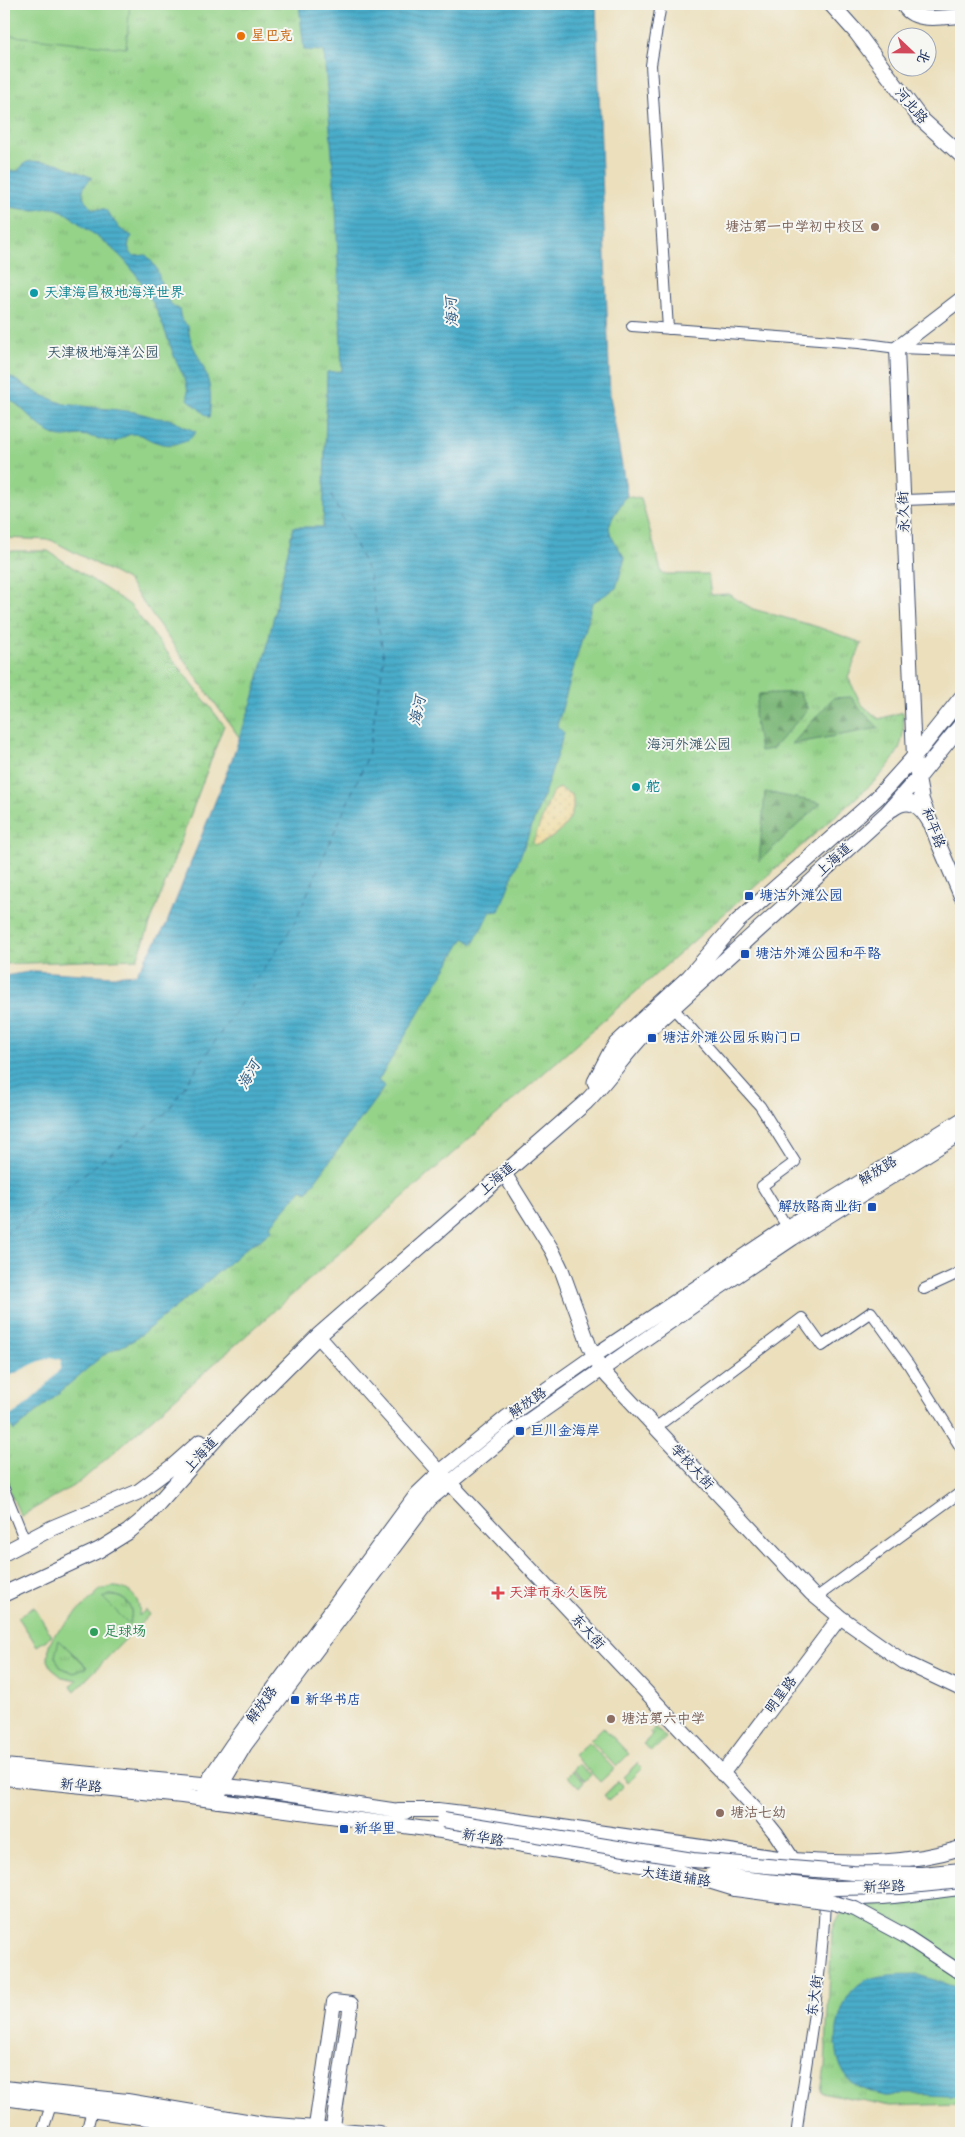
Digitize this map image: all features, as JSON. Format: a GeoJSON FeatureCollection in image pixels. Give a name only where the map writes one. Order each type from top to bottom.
{"type":"FeatureCollection","features":[{"type":"Feature","properties":{"kind":"main road","name":"河北路"},"geometry":{"type":"LineString","coordinates":[[831,4],[915,104],[961,142]]}},
{"type":"Feature","properties":{"kind":"main road","name":"河北路"},"geometry":{"type":"LineString","coordinates":[[844,4],[935,133],[961,155]]}},
{"type":"Feature","properties":{"kind":"main road","name":"上海道"},"geometry":{"type":"LineString","coordinates":[[4,1553],[25,1541],[138,1492],[180,1460],[316,1333],[580,1101],[594,1083],[616,1044],[689,977],[738,921],[877,798],[914,757],[961,698]]}},
{"type":"Feature","properties":{"kind":"main road","name":"上海道"},"geometry":{"type":"LineString","coordinates":[[4,1594],[104,1548],[134,1528],[151,1512],[220,1434],[318,1336],[586,1102],[605,1082],[632,1046],[887,813],[961,725]]}},
{"type":"Feature","properties":{"kind":"main road"},"geometry":{"type":"LineString","coordinates":[[887,813],[900,804],[912,803],[920,807],[930,822]]}},
{"type":"Feature","properties":{"kind":"street"},"geometry":{"type":"LineString","coordinates":[[661,4],[651,65],[668,329]]}},
{"type":"Feature","properties":{"kind":"street"},"geometry":{"type":"LineString","coordinates":[[903,4],[909,12],[926,18],[961,16]]}},
{"type":"Feature","properties":{"kind":"street"},"geometry":{"type":"LineString","coordinates":[[897,348],[961,299]]}},
{"type":"Feature","properties":{"kind":"street"},"geometry":{"type":"LineString","coordinates":[[632,326],[859,343],[897,348],[961,350]]}},
{"type":"Feature","properties":{"kind":"street","name":"永久街"},"geometry":{"type":"LineString","coordinates":[[897,348],[914,757]]}},
{"type":"Feature","properties":{"kind":"street"},"geometry":{"type":"LineString","coordinates":[[904,500],[961,498]]}},
{"type":"Feature","properties":{"kind":"street","name":"和平路"},"geometry":{"type":"LineString","coordinates":[[914,757],[922,800],[961,896]]}},
{"type":"Feature","properties":{"kind":"street"},"geometry":{"type":"LineString","coordinates":[[673,1008],[760,1106],[795,1162],[762,1186],[787,1228]]}},
{"type":"Feature","properties":{"kind":"street","name":"解放路"},"geometry":{"type":"LineString","coordinates":[[227,1762],[245,1745],[445,1477],[507,1417],[594,1356],[787,1228],[961,1120]]}},
{"type":"Feature","properties":{"kind":"street","name":"解放路"},"geometry":{"type":"LineString","coordinates":[[213,1789],[227,1762],[418,1494],[508,1435],[793,1238],[961,1133]]}},
{"type":"Feature","properties":{"kind":"street","name":"学校大街"},"geometry":{"type":"LineString","coordinates":[[504,1173],[552,1250],[562,1271],[594,1356],[601,1369],[766,1547],[819,1600],[904,1662],[961,1689]]}},
{"type":"Feature","properties":{"kind":"street"},"geometry":{"type":"LineString","coordinates":[[924,1289],[961,1272]]}},
{"type":"Feature","properties":{"kind":"street"},"geometry":{"type":"LineString","coordinates":[[655,1428],[802,1318],[822,1346],[871,1312],[909,1365],[961,1448]]}},
{"type":"Feature","properties":{"kind":"street","name":"东大街"},"geometry":{"type":"LineString","coordinates":[[318,1336],[445,1477],[761,1816],[793,1860],[800,1893]]}},
{"type":"Feature","properties":{"kind":"street"},"geometry":{"type":"LineString","coordinates":[[4,1489],[25,1541]]}},
{"type":"Feature","properties":{"kind":"street"},"geometry":{"type":"LineString","coordinates":[[819,1600],[822,1594],[961,1492]]}},
{"type":"Feature","properties":{"kind":"street","name":"明星路"},"geometry":{"type":"LineString","coordinates":[[722,1774],[840,1617]]}},
{"type":"Feature","properties":{"kind":"street"},"geometry":{"type":"LineString","coordinates":[[245,1745],[238,1765],[238,1774],[245,1783],[265,1791]]}},
{"type":"Feature","properties":{"kind":"street"},"geometry":{"type":"LineString","coordinates":[[182,1781],[206,1773],[227,1762]]}},
{"type":"Feature","properties":{"kind":"street","name":"新华路"},"geometry":{"type":"LineString","coordinates":[[4,1766],[182,1781],[213,1789],[265,1791],[398,1810],[442,1826],[676,1871],[831,1888],[901,1887],[961,1881]]}},
{"type":"Feature","properties":{"kind":"street","name":"新华路"},"geometry":{"type":"LineString","coordinates":[[4,1778],[182,1796],[213,1789],[243,1805],[395,1826],[442,1826],[693,1860],[816,1871],[922,1874],[961,1870]]}},
{"type":"Feature","properties":{"kind":"street"},"geometry":{"type":"LineString","coordinates":[[398,1810],[438,1810],[479,1815],[793,1860],[878,1862],[915,1858],[961,1848]]}},
{"type":"Feature","properties":{"kind":"street","name":"大连道辅路"},"geometry":{"type":"LineString","coordinates":[[395,1826],[448,1840],[670,1876],[826,1896],[880,1897],[961,1888]]}},
{"type":"Feature","properties":{"kind":"street"},"geometry":{"type":"LineString","coordinates":[[885,1873],[961,1856]]}},
{"type":"Feature","properties":{"kind":"street","name":"东大街"},"geometry":{"type":"LineString","coordinates":[[797,2129],[822,1949],[826,1896],[825,1862]]}},
{"type":"Feature","properties":{"kind":"street"},"geometry":{"type":"LineString","coordinates":[[676,1871],[735,1889],[831,1902],[855,1909],[905,1936],[961,1973]]}},
{"type":"Feature","properties":{"kind":"street"},"geometry":{"type":"LineString","coordinates":[[315,2131],[334,2002],[351,2004],[332,2131]]}},
{"type":"Feature","properties":{"kind":"street"},"geometry":{"type":"LineString","coordinates":[[4,2088],[127,2101],[315,2131],[379,2133]]}},
{"type":"Feature","properties":{"kind":"street"},"geometry":{"type":"LineString","coordinates":[[4,2098],[255,2133]]}},
{"type":"Feature","properties":{"kind":"street"},"geometry":{"type":"LineString","coordinates":[[42,2133],[51,2105]]}},
{"type":"Feature","properties":{"kind":"street"},"geometry":{"type":"LineString","coordinates":[[86,2133],[92,2110]]}},
{"type":"Feature","properties":{"kind":"green space","name":"天津极地海洋公园"},"geometry":{"type":"Polygon","coordinates":[[[4,4],[324,4],[350,358],[327,538],[244,744],[127,580],[51,540],[4,538],[4,4]]]}},
{"type":"Feature","properties":{"kind":"green space"},"geometry":{"type":"Polygon","coordinates":[[[4,4],[130,4],[126,48],[4,35],[4,4]]]}},
{"type":"Feature","properties":{"kind":"green space","name":"海河外滩公园"},"geometry":{"type":"Polygon","coordinates":[[[616,494],[641,499],[662,574],[708,574],[711,595],[728,594],[753,609],[818,627],[862,643],[848,677],[861,704],[879,719],[903,712],[903,733],[899,750],[895,757],[876,780],[80,1482],[21,1516],[4,1480],[4,1404],[616,494]]]}},
{"type":"Feature","properties":{"kind":"green space"},"geometry":{"type":"Polygon","coordinates":[[[4,551],[48,551],[130,605],[224,725],[137,959],[4,964],[4,551]]]}},
{"type":"Feature","properties":{"kind":"green space"},"geometry":{"type":"Polygon","coordinates":[[[799,692],[808,709],[772,749],[760,751],[754,715],[759,694],[799,692]]]}},
{"type":"Feature","properties":{"kind":"green space"},"geometry":{"type":"Polygon","coordinates":[[[851,697],[879,728],[792,744],[833,698],[851,697]]]}},
{"type":"Feature","properties":{"kind":"green space"},"geometry":{"type":"Polygon","coordinates":[[[765,792],[821,803],[759,861],[765,792]]]}},
{"type":"Feature","properties":{"kind":"green space"},"geometry":{"type":"Polygon","coordinates":[[[117,1587],[128,1591],[136,1599],[139,1616],[145,1610],[150,1614],[75,1691],[71,1686],[77,1680],[62,1677],[52,1669],[48,1660],[49,1645],[55,1634],[100,1590],[117,1587]],[[110,1595],[103,1598],[129,1624],[131,1608],[121,1598],[110,1595]],[[59,1640],[55,1656],[60,1667],[74,1673],[87,1668],[87,1667],[59,1640]]]}},
{"type":"Feature","properties":{"kind":"green space"},"geometry":{"type":"Polygon","coordinates":[[[102,1597],[119,1597],[127,1603],[131,1613],[129,1625],[102,1597]]]}},
{"type":"Feature","properties":{"kind":"green space"},"geometry":{"type":"Polygon","coordinates":[[[34,1607],[52,1636],[37,1646],[18,1617],[34,1607]]]}},
{"type":"Feature","properties":{"kind":"green space"},"geometry":{"type":"Polygon","coordinates":[[[59,1640],[87,1668],[74,1673],[60,1667],[55,1654],[59,1640]]]}},
{"type":"Feature","properties":{"kind":"green space"},"geometry":{"type":"Polygon","coordinates":[[[603,1727],[629,1754],[616,1767],[590,1740],[603,1727]]]}},
{"type":"Feature","properties":{"kind":"green space"},"geometry":{"type":"Polygon","coordinates":[[[655,1727],[666,1738],[652,1752],[643,1744],[652,1735],[650,1733],[655,1727]]]}},
{"type":"Feature","properties":{"kind":"green space"},"geometry":{"type":"Polygon","coordinates":[[[588,1742],[614,1769],[600,1782],[574,1755],[588,1742]]]}},
{"type":"Feature","properties":{"kind":"green space"},"geometry":{"type":"Polygon","coordinates":[[[637,1763],[642,1768],[628,1782],[623,1777],[637,1763]]]}},
{"type":"Feature","properties":{"kind":"green space"},"geometry":{"type":"Polygon","coordinates":[[[579,1764],[591,1775],[585,1781],[573,1770],[579,1764]]]}},
{"type":"Feature","properties":{"kind":"green space"},"geometry":{"type":"Polygon","coordinates":[[[572,1771],[584,1782],[579,1788],[567,1776],[572,1771]]]}},
{"type":"Feature","properties":{"kind":"green space"},"geometry":{"type":"Polygon","coordinates":[[[618,1781],[624,1786],[609,1801],[604,1795],[618,1781]]]}},
{"type":"Feature","properties":{"kind":"green space"},"geometry":{"type":"Polygon","coordinates":[[[961,1891],[961,2104],[890,2106],[821,2092],[825,2067],[832,1933],[837,1919],[846,1910],[855,1905],[961,1891]]]}},
{"type":"Feature","properties":{"kind":"sand"},"geometry":{"type":"Polygon","coordinates":[[[559,788],[572,795],[572,812],[558,833],[536,845],[533,842],[552,793],[559,788]]]}},
{"type":"Feature","properties":{"kind":"water","name":"海河"},"geometry":{"type":"Polygon","coordinates":[[[299,4],[596,4],[610,396],[627,495],[611,521],[610,532],[625,558],[616,588],[592,603],[557,726],[564,733],[543,797],[499,911],[490,912],[473,944],[464,938],[378,1081],[385,1086],[307,1192],[302,1189],[270,1226],[272,1230],[259,1241],[251,1244],[134,1340],[102,1356],[14,1431],[7,1420],[4,1421],[4,976],[35,971],[114,976],[136,974],[166,925],[232,759],[253,699],[267,647],[293,527],[323,527],[327,372],[342,371],[336,207],[324,51],[304,50],[299,4]]]}},
{"type":"Feature","properties":{"kind":"water"},"geometry":{"type":"Polygon","coordinates":[[[31,161],[57,163],[93,178],[83,189],[86,201],[93,209],[105,209],[120,229],[132,236],[128,247],[134,256],[146,255],[154,264],[166,297],[179,309],[181,319],[188,326],[192,342],[206,373],[210,392],[209,418],[188,399],[185,381],[151,299],[142,283],[119,255],[60,210],[50,208],[30,210],[4,206],[4,178],[11,171],[18,171],[25,163],[31,161]]]}},
{"type":"Feature","properties":{"kind":"water"},"geometry":{"type":"Polygon","coordinates":[[[4,373],[39,394],[64,404],[135,412],[169,419],[196,432],[183,442],[172,444],[153,441],[134,434],[115,442],[81,435],[60,437],[43,428],[18,405],[4,396],[4,373]]]}},
{"type":"Feature","properties":{"kind":"water"},"geometry":{"type":"Polygon","coordinates":[[[916,1974],[961,1989],[961,2096],[898,2094],[885,2096],[859,2087],[848,2079],[841,2068],[837,2054],[836,2039],[842,2009],[849,1996],[857,1986],[870,1979],[916,1974]]]}},
{"type":"Feature","properties":{"kind":"pier"},"geometry":{"type":"Polygon","coordinates":[[[51,1357],[61,1360],[60,1369],[44,1388],[22,1408],[4,1420],[4,1379],[51,1357]]]}},
{"type":"Feature","properties":{"kind":"ferry route"},"geometry":{"type":"LineString","coordinates":[[4,1234],[168,1111],[294,924],[368,756],[384,658],[369,573],[329,491]]}},
{"type":"Feature","properties":{"kind":"place","name":"星巴克"},"geometry":{"type":"Point","coordinates":[241,36]}},
{"type":"Feature","properties":{"kind":"place","name":"塘沽第一中学初中校区"},"geometry":{"type":"Point","coordinates":[875,227]}},
{"type":"Feature","properties":{"kind":"place","name":"天津海昌极地海洋世界"},"geometry":{"type":"Point","coordinates":[34,293]}},
{"type":"Feature","properties":{"kind":"place","name":"舵"},"geometry":{"type":"Point","coordinates":[636,787]}},
{"type":"Feature","properties":{"kind":"place","name":"塘沽外滩公园"},"geometry":{"type":"Point","coordinates":[749,896]}},
{"type":"Feature","properties":{"kind":"place","name":"塘沽外滩公园和平路"},"geometry":{"type":"Point","coordinates":[745,954]}},
{"type":"Feature","properties":{"kind":"place","name":"塘沽外滩公园乐购门口"},"geometry":{"type":"Point","coordinates":[652,1038]}},
{"type":"Feature","properties":{"kind":"place","name":"解放路商业街"},"geometry":{"type":"Point","coordinates":[872,1207]}},
{"type":"Feature","properties":{"kind":"place","name":"巨川金海岸"},"geometry":{"type":"Point","coordinates":[520,1431]}},
{"type":"Feature","properties":{"kind":"place","name":"天津市永久医院"},"geometry":{"type":"Point","coordinates":[498,1593]}},
{"type":"Feature","properties":{"kind":"place","name":"足球场"},"geometry":{"type":"Point","coordinates":[94,1632]}},
{"type":"Feature","properties":{"kind":"place","name":"新华书店"},"geometry":{"type":"Point","coordinates":[295,1700]}},
{"type":"Feature","properties":{"kind":"place","name":"塘沽第六中学"},"geometry":{"type":"Point","coordinates":[611,1719]}},
{"type":"Feature","properties":{"kind":"place","name":"塘沽七幼"},"geometry":{"type":"Point","coordinates":[720,1813]}},
{"type":"Feature","properties":{"kind":"place","name":"新华里"},"geometry":{"type":"Point","coordinates":[344,1829]}}]}
